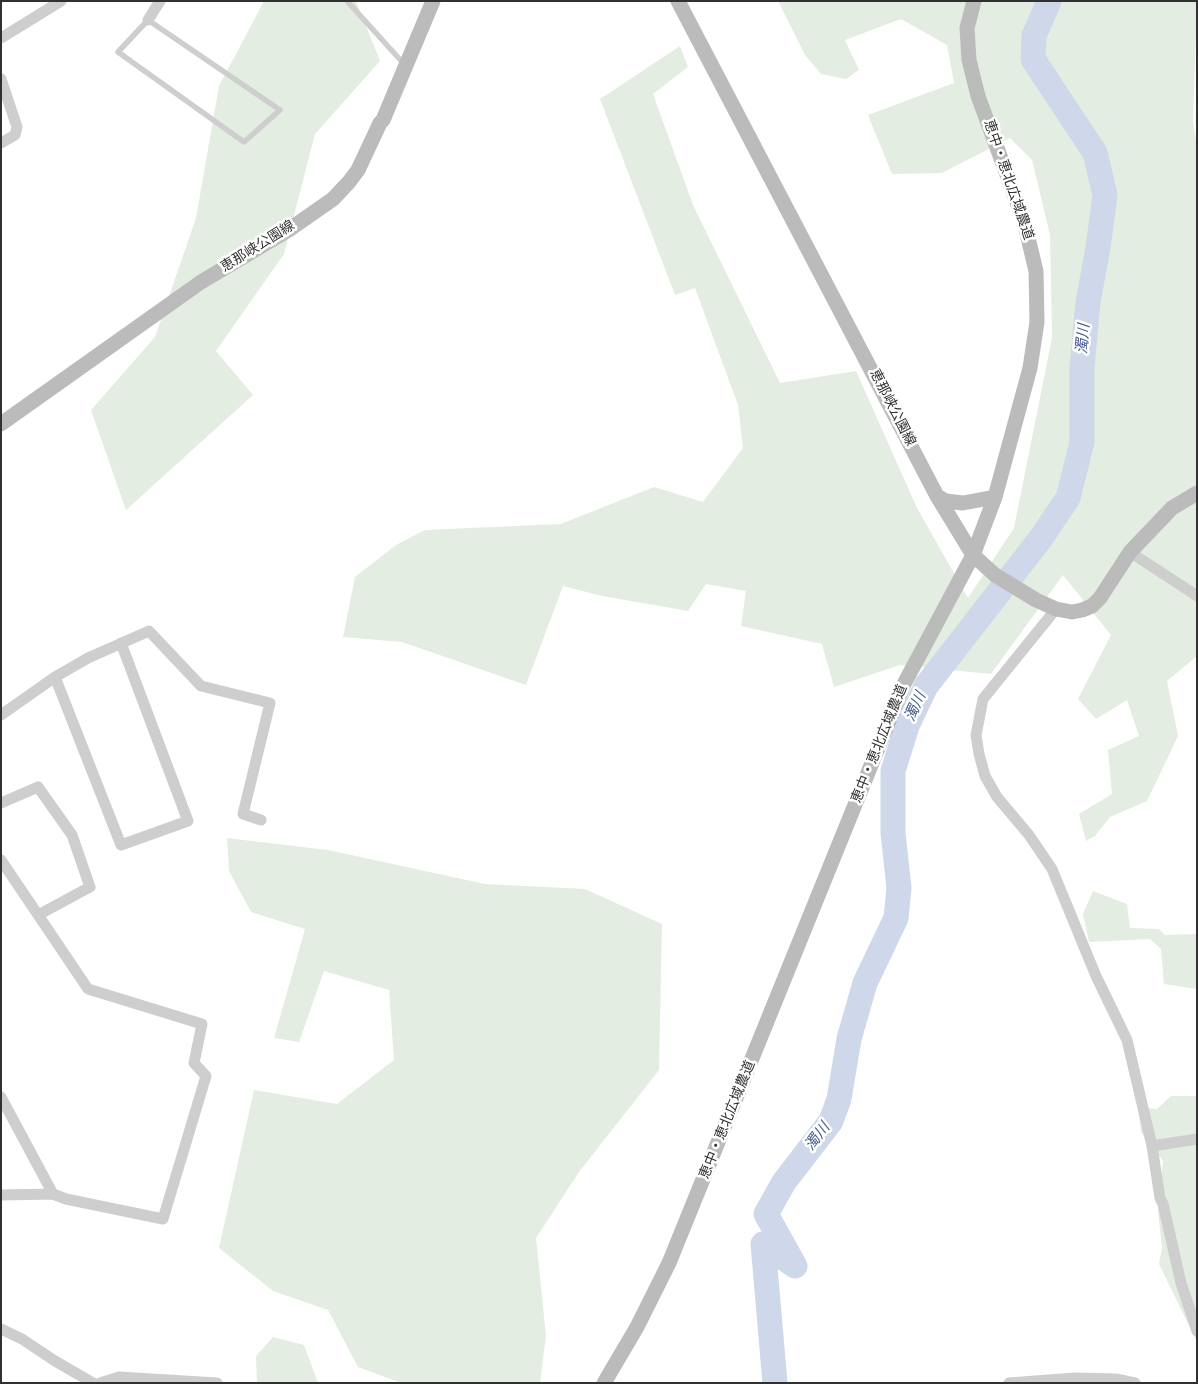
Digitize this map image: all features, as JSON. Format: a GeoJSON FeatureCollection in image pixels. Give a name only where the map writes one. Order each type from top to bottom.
{"type":"FeatureCollection","features":[{"type":"Feature","properties":{"kind":"main road","name":"恵那峡公園線"},"geometry":{"type":"LineString","coordinates":[[1,424],[201,282],[290,229],[332,199],[358,170],[383,120],[433,1]]}},
{"type":"Feature","properties":{"kind":"main road","name":"恵那峡公園線"},"geometry":{"type":"LineString","coordinates":[[678,1],[937,496],[973,555],[995,575],[1036,600],[1056,609],[1072,612],[1092,606],[1100,598],[1130,552],[1172,508],[1197,493]]}},
{"type":"Feature","properties":{"kind":"main road","name":"恵中・恵北広域農道"},"geometry":{"type":"LineString","coordinates":[[604,1383],[637,1327],[670,1264],[904,684],[973,555],[996,497],[1030,368],[1037,322],[1036,271],[1024,221],[978,96],[968,60],[967,28],[974,1]]}},
{"type":"Feature","properties":{"kind":"main road"},"geometry":{"type":"LineString","coordinates":[[937,496],[946,502],[963,503],[996,497]]}},
{"type":"Feature","properties":{"kind":"street"},"geometry":{"type":"LineString","coordinates":[[1,38],[61,1]]}},
{"type":"Feature","properties":{"kind":"street"},"geometry":{"type":"LineString","coordinates":[[148,20],[160,1]]}},
{"type":"Feature","properties":{"kind":"street"},"geometry":{"type":"LineString","coordinates":[[1,79],[17,127],[15,135],[1,143]]}},
{"type":"Feature","properties":{"kind":"street"},"geometry":{"type":"LineString","coordinates":[[1130,552],[1197,596]]}},
{"type":"Feature","properties":{"kind":"street"},"geometry":{"type":"LineString","coordinates":[[1056,609],[983,699],[976,735],[979,754],[985,776],[997,797],[1029,834],[1052,869],[1096,976],[1127,1040],[1152,1146],[1160,1198],[1181,1283],[1197,1331]]}},
{"type":"Feature","properties":{"kind":"street"},"geometry":{"type":"LineString","coordinates":[[1,715],[55,677],[121,643],[149,631],[202,686],[270,703],[243,814],[261,820]]}},
{"type":"Feature","properties":{"kind":"street"},"geometry":{"type":"LineString","coordinates":[[55,677],[121,845],[188,821],[121,643]]}},
{"type":"Feature","properties":{"kind":"street"},"geometry":{"type":"LineString","coordinates":[[1,804],[38,787],[72,835],[90,886],[38,915]]}},
{"type":"Feature","properties":{"kind":"street"},"geometry":{"type":"LineString","coordinates":[[1,860],[88,989],[202,1024],[194,1063],[206,1076],[163,1219],[66,1199],[53,1194],[1,1195]]}},
{"type":"Feature","properties":{"kind":"street"},"geometry":{"type":"LineString","coordinates":[[1,1097],[53,1194]]}},
{"type":"Feature","properties":{"kind":"street"},"geometry":{"type":"LineString","coordinates":[[1152,1146],[1197,1139]]}},
{"type":"Feature","properties":{"kind":"street"},"geometry":{"type":"LineString","coordinates":[[1,1330],[22,1339],[93,1383]]}},
{"type":"Feature","properties":{"kind":"street"},"geometry":{"type":"LineString","coordinates":[[100,1383],[119,1377],[217,1383]]}},
{"type":"Feature","properties":{"kind":"street"},"geometry":{"type":"LineString","coordinates":[[1009,1383],[1075,1378],[1116,1379],[1135,1383]]}},
{"type":"Feature","properties":{"kind":"lane"},"geometry":{"type":"LineString","coordinates":[[347,1],[406,66]]}},
{"type":"Feature","properties":{"kind":"lane"},"geometry":{"type":"LineString","coordinates":[[148,20],[280,110],[244,142],[118,52],[148,20]]}},
{"type":"Feature","properties":{"kind":"shaded area"},"geometry":{"type":"Polygon","coordinates":[[[264,1],[356,1],[380,61],[315,134],[284,254],[216,351],[253,395],[126,510],[91,410],[155,337],[196,218],[219,86],[264,1]]]}},
{"type":"Feature","properties":{"kind":"shaded area"},"geometry":{"type":"Polygon","coordinates":[[[778,1],[1197,1],[1193,122],[1197,146],[1197,656],[1167,681],[1178,736],[1147,801],[1110,817],[1095,836],[1086,841],[1079,814],[1112,794],[1108,750],[1139,736],[1127,700],[1096,719],[1078,699],[1111,635],[1063,575],[991,674],[900,665],[834,687],[822,644],[741,626],[746,591],[706,584],[688,611],[602,596],[563,586],[526,685],[402,642],[343,637],[355,577],[396,545],[425,530],[561,524],[654,487],[703,502],[743,448],[738,405],[695,288],[675,295],[600,99],[680,46],[688,67],[653,94],[693,205],[780,383],[856,371],[917,508],[968,598],[1014,528],[1052,338],[1050,235],[1032,160],[1010,138],[942,173],[892,174],[868,115],[954,83],[947,45],[901,19],[845,40],[859,70],[846,79],[821,74],[805,55],[778,1]]]}},
{"type":"Feature","properties":{"kind":"shaded area"},"geometry":{"type":"Polygon","coordinates":[[[227,838],[328,850],[485,884],[585,889],[662,924],[659,1070],[579,1172],[536,1238],[546,1336],[540,1383],[401,1383],[358,1367],[328,1310],[273,1291],[219,1248],[254,1090],[337,1104],[394,1060],[389,990],[324,971],[299,1042],[274,1038],[305,929],[251,912],[229,871],[227,838]]]}},
{"type":"Feature","properties":{"kind":"shaded area"},"geometry":{"type":"Polygon","coordinates":[[[1093,891],[1127,904],[1130,928],[1159,929],[1165,935],[1197,934],[1197,989],[1164,984],[1161,949],[1150,939],[1089,942],[1083,914],[1093,891]]]}},
{"type":"Feature","properties":{"kind":"shaded area"},"geometry":{"type":"Polygon","coordinates":[[[1171,1096],[1197,1096],[1197,1342],[1159,1264],[1162,1248],[1158,1211],[1163,1161],[1141,1132],[1138,1107],[1157,1109],[1171,1096]]]}},
{"type":"Feature","properties":{"kind":"shaded area"},"geometry":{"type":"Polygon","coordinates":[[[273,1337],[304,1345],[318,1383],[257,1383],[256,1356],[273,1337]]]}},
{"type":"Feature","properties":{"kind":"waterway","name":"濁川"},"geometry":{"type":"LineString","coordinates":[[775,1383],[763,1244],[795,1266],[766,1214],[784,1182],[831,1121],[839,1099],[849,1039],[865,983],[896,918],[899,888],[893,833],[893,771],[907,726],[926,686],[1041,538],[1068,498],[1082,442],[1082,368],[1088,302],[1105,195],[1095,153],[1033,59],[1034,36],[1049,1]]}}]}
